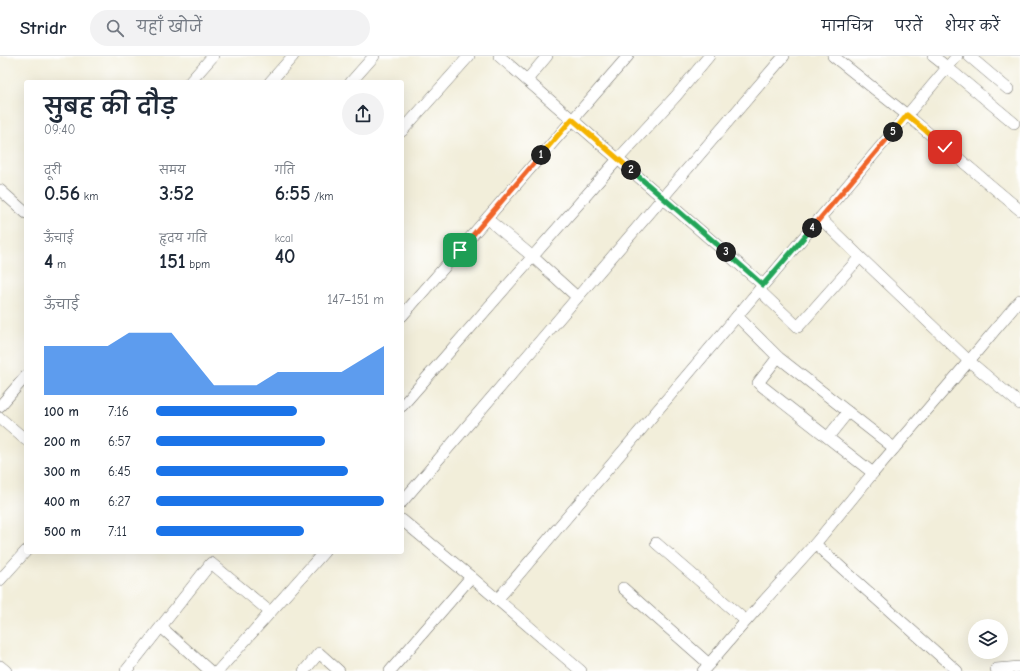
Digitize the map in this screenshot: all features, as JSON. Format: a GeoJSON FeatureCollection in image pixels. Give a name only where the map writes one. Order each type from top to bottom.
{"type":"FeatureCollection","features":[{"type":"Feature","properties":{"kind":"street"},"geometry":{"type":"LineString","coordinates":[[192,80],[213,56]]}},
{"type":"Feature","properties":{"kind":"street"},"geometry":{"type":"LineString","coordinates":[[272,80],[293,56]]}},
{"type":"Feature","properties":{"kind":"street"},"geometry":{"type":"LineString","coordinates":[[353,80],[374,56]]}},
{"type":"Feature","properties":{"kind":"street"},"geometry":{"type":"LineString","coordinates":[[404,129],[469,56]]}},
{"type":"Feature","properties":{"kind":"street"},"geometry":{"type":"LineString","coordinates":[[499,56],[663,198],[761,288],[798,327],[860,257]]}},
{"type":"Feature","properties":{"kind":"street"},"geometry":{"type":"LineString","coordinates":[[527,80],[547,56]]}},
{"type":"Feature","properties":{"kind":"street"},"geometry":{"type":"LineString","coordinates":[[404,314],[628,56]]}},
{"type":"Feature","properties":{"kind":"street"},"geometry":{"type":"LineString","coordinates":[[404,404],[618,159],[676,96],[709,56]]}},
{"type":"Feature","properties":{"kind":"street"},"geometry":{"type":"LineString","coordinates":[[404,500],[784,56]]}},
{"type":"Feature","properties":{"kind":"street"},"geometry":{"type":"LineString","coordinates":[[833,56],[907,115],[1020,210]]}},
{"type":"Feature","properties":{"kind":"street"},"geometry":{"type":"LineString","coordinates":[[933,56],[1014,124]]}},
{"type":"Feature","properties":{"kind":"street"},"geometry":{"type":"LineString","coordinates":[[498,600],[957,56]]}},
{"type":"Feature","properties":{"kind":"street"},"geometry":{"type":"LineString","coordinates":[[970,56],[1008,89]]}},
{"type":"Feature","properties":{"kind":"street"},"geometry":{"type":"LineString","coordinates":[[0,190],[24,211]]}},
{"type":"Feature","properties":{"kind":"street"},"geometry":{"type":"LineString","coordinates":[[488,217],[491,222],[533,257],[577,297]]}},
{"type":"Feature","properties":{"kind":"street"},"geometry":{"type":"LineString","coordinates":[[820,218],[969,361],[1020,404]]}},
{"type":"Feature","properties":{"kind":"street"},"geometry":{"type":"LineString","coordinates":[[623,588],[706,667],[815,544],[894,448],[1020,300]]}},
{"type":"Feature","properties":{"kind":"street"},"geometry":{"type":"LineString","coordinates":[[737,316],[778,357],[894,448]]}},
{"type":"Feature","properties":{"kind":"street"},"geometry":{"type":"LineString","coordinates":[[778,357],[758,383],[873,473]]}},
{"type":"Feature","properties":{"kind":"street"},"geometry":{"type":"LineString","coordinates":[[0,406],[24,378]]}},
{"type":"Feature","properties":{"kind":"street"},"geometry":{"type":"LineString","coordinates":[[828,437],[848,412]]}},
{"type":"Feature","properties":{"kind":"street"},"geometry":{"type":"LineString","coordinates":[[0,418],[24,438]]}},
{"type":"Feature","properties":{"kind":"street"},"geometry":{"type":"LineString","coordinates":[[404,522],[581,671]]}},
{"type":"Feature","properties":{"kind":"street"},"geometry":{"type":"LineString","coordinates":[[656,543],[746,621]]}},
{"type":"Feature","properties":{"kind":"street"},"geometry":{"type":"LineString","coordinates":[[815,544],[957,671]]}},
{"type":"Feature","properties":{"kind":"street"},"geometry":{"type":"LineString","coordinates":[[0,580],[24,552]]}},
{"type":"Feature","properties":{"kind":"street"},"geometry":{"type":"LineString","coordinates":[[218,671],[322,554]]}},
{"type":"Feature","properties":{"kind":"street"},"geometry":{"type":"LineString","coordinates":[[126,671],[211,563],[270,612]]}},
{"type":"Feature","properties":{"kind":"street"},"geometry":{"type":"LineString","coordinates":[[390,671],[471,577]]}},
{"type":"Feature","properties":{"kind":"street"},"geometry":{"type":"LineString","coordinates":[[161,627],[210,671]]}},
{"type":"Feature","properties":{"kind":"street"},"geometry":{"type":"LineString","coordinates":[[304,671],[319,653],[339,671]]}},
{"type":"Feature","properties":{"kind":"street"},"geometry":{"type":"LineString","coordinates":[[0,666],[6,671]]}},
{"type":"Feature","properties":{"kind":"street"},"geometry":{"type":"LineString","coordinates":[[996,668],[1020,667]]}},
{"type":"Feature","properties":{"kind":"route"},"geometry":{"type":"LineString","coordinates":[[460,250],[572,119],[763,285],[907,115],[945,147]]}}]}
